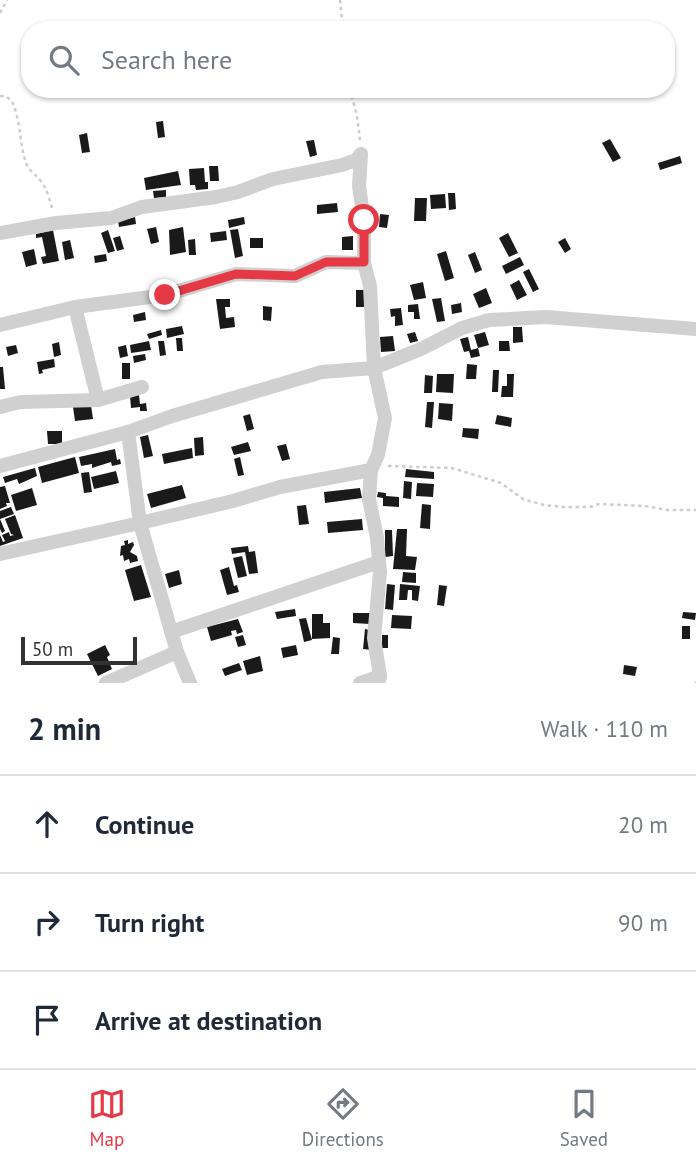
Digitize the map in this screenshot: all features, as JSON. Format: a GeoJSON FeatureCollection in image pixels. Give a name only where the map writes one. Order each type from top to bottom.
{"type":"FeatureCollection","features":[{"type":"Feature","properties":{"kind":"street"},"geometry":{"type":"LineString","coordinates":[[0,233],[56,223],[111,218],[142,207],[228,194],[273,179],[342,165],[356,160],[361,154]]}},
{"type":"Feature","properties":{"kind":"street"},"geometry":{"type":"LineString","coordinates":[[360,683],[379,680],[374,638],[379,562],[369,499],[384,418],[374,368],[370,286],[364,262],[364,220],[359,186],[361,154]]}},
{"type":"Feature","properties":{"kind":"street"},"geometry":{"type":"LineString","coordinates":[[0,325],[36,314],[165,295],[236,274],[295,276],[326,262],[364,262]]}},
{"type":"Feature","properties":{"kind":"street"},"geometry":{"type":"LineString","coordinates":[[75,307],[98,400]]}},
{"type":"Feature","properties":{"kind":"street"},"geometry":{"type":"LineString","coordinates":[[0,466],[128,432],[172,416],[322,372],[374,368],[421,349],[462,328],[489,320],[545,317],[696,329]]}},
{"type":"Feature","properties":{"kind":"street"},"geometry":{"type":"LineString","coordinates":[[0,407],[21,402],[98,400],[142,387]]}},
{"type":"Feature","properties":{"kind":"street"},"geometry":{"type":"LineString","coordinates":[[128,432],[140,523],[177,652],[190,683]]}},
{"type":"Feature","properties":{"kind":"street"},"geometry":{"type":"LineString","coordinates":[[0,554],[233,501],[280,487],[373,468]]}},
{"type":"Feature","properties":{"kind":"street"},"geometry":{"type":"LineString","coordinates":[[171,632],[379,562]]}},
{"type":"Feature","properties":{"kind":"street"},"geometry":{"type":"LineString","coordinates":[[106,683],[177,652]]}},
{"type":"Feature","properties":{"kind":"path"},"geometry":{"type":"LineString","coordinates":[[0,13],[8,0]]}},
{"type":"Feature","properties":{"kind":"path"},"geometry":{"type":"LineString","coordinates":[[340,0],[342,21]]}},
{"type":"Feature","properties":{"kind":"path"},"geometry":{"type":"LineString","coordinates":[[0,96],[6,96],[15,108],[25,161],[30,172],[41,180],[48,193],[56,223]]}},
{"type":"Feature","properties":{"kind":"path"},"geometry":{"type":"LineString","coordinates":[[352,98],[361,154]]}},
{"type":"Feature","properties":{"kind":"path"},"geometry":{"type":"LineString","coordinates":[[373,468],[452,468],[501,483],[523,499],[553,506],[590,507],[599,504],[696,510]]}},
{"type":"Feature","properties":{"kind":"building"},"geometry":{"type":"Polygon","coordinates":[[[163,121],[165,137],[158,138],[156,122],[163,121]]]}},
{"type":"Feature","properties":{"kind":"building"},"geometry":{"type":"Polygon","coordinates":[[[87,133],[90,152],[82,153],[79,135],[87,133]]]}},
{"type":"Feature","properties":{"kind":"building"},"geometry":{"type":"Polygon","coordinates":[[[610,139],[621,158],[613,162],[602,143],[610,139]]]}},
{"type":"Feature","properties":{"kind":"building"},"geometry":{"type":"Polygon","coordinates":[[[314,140],[317,155],[310,157],[306,141],[314,140]]]}},
{"type":"Feature","properties":{"kind":"building"},"geometry":{"type":"Polygon","coordinates":[[[680,156],[682,163],[660,170],[658,163],[680,156]]]}},
{"type":"Feature","properties":{"kind":"building"},"geometry":{"type":"Polygon","coordinates":[[[209,166],[218,166],[219,181],[210,181],[209,166]]]}},
{"type":"Feature","properties":{"kind":"building"},"geometry":{"type":"Polygon","coordinates":[[[204,168],[208,189],[196,190],[195,185],[190,185],[189,169],[204,168]]]}},
{"type":"Feature","properties":{"kind":"building"},"geometry":{"type":"Polygon","coordinates":[[[178,171],[181,185],[146,190],[144,178],[178,171]]]}},
{"type":"Feature","properties":{"kind":"building"},"geometry":{"type":"Polygon","coordinates":[[[166,190],[166,197],[154,198],[153,191],[166,190]]]}},
{"type":"Feature","properties":{"kind":"building"},"geometry":{"type":"Polygon","coordinates":[[[448,193],[455,193],[456,209],[449,210],[448,193]]]}},
{"type":"Feature","properties":{"kind":"building"},"geometry":{"type":"Polygon","coordinates":[[[445,194],[446,208],[431,209],[430,195],[445,194]]]}},
{"type":"Feature","properties":{"kind":"building"},"geometry":{"type":"Polygon","coordinates":[[[415,198],[427,198],[426,221],[414,221],[415,198]]]}},
{"type":"Feature","properties":{"kind":"building"},"geometry":{"type":"Polygon","coordinates":[[[337,203],[338,212],[317,214],[317,205],[337,203]]]}},
{"type":"Feature","properties":{"kind":"building"},"geometry":{"type":"Polygon","coordinates":[[[380,214],[389,215],[387,228],[379,227],[380,214]]]}},
{"type":"Feature","properties":{"kind":"building"},"geometry":{"type":"Polygon","coordinates":[[[135,217],[136,224],[119,227],[118,221],[135,217]]]}},
{"type":"Feature","properties":{"kind":"building"},"geometry":{"type":"Polygon","coordinates":[[[244,217],[245,224],[229,228],[228,220],[244,217]]]}},
{"type":"Feature","properties":{"kind":"building"},"geometry":{"type":"Polygon","coordinates":[[[156,227],[159,242],[151,244],[147,229],[156,227]]]}},
{"type":"Feature","properties":{"kind":"building"},"geometry":{"type":"Polygon","coordinates":[[[183,227],[186,252],[170,255],[169,230],[183,227]]]}},
{"type":"Feature","properties":{"kind":"building"},"geometry":{"type":"Polygon","coordinates":[[[238,229],[243,256],[235,258],[230,230],[238,229]]]}},
{"type":"Feature","properties":{"kind":"building"},"geometry":{"type":"Polygon","coordinates":[[[53,230],[59,261],[43,264],[41,257],[46,256],[42,237],[36,238],[36,234],[53,230]]]}},
{"type":"Feature","properties":{"kind":"building"},"geometry":{"type":"Polygon","coordinates":[[[108,230],[115,251],[108,253],[101,233],[108,230]]]}},
{"type":"Feature","properties":{"kind":"building"},"geometry":{"type":"Polygon","coordinates":[[[226,231],[227,240],[211,242],[210,233],[226,231]]]}},
{"type":"Feature","properties":{"kind":"building"},"geometry":{"type":"Polygon","coordinates":[[[508,233],[518,253],[509,257],[499,238],[508,233]]]}},
{"type":"Feature","properties":{"kind":"building"},"geometry":{"type":"Polygon","coordinates":[[[120,236],[124,249],[117,251],[113,238],[120,236]]]}},
{"type":"Feature","properties":{"kind":"building"},"geometry":{"type":"Polygon","coordinates":[[[353,236],[353,250],[342,250],[342,237],[353,236]]]}},
{"type":"Feature","properties":{"kind":"building"},"geometry":{"type":"Polygon","coordinates":[[[250,238],[263,238],[263,248],[250,248],[250,238]]]}},
{"type":"Feature","properties":{"kind":"building"},"geometry":{"type":"Polygon","coordinates":[[[565,238],[571,249],[565,253],[558,242],[565,238]]]}},
{"type":"Feature","properties":{"kind":"building"},"geometry":{"type":"Polygon","coordinates":[[[195,239],[196,255],[189,255],[188,240],[195,239]]]}},
{"type":"Feature","properties":{"kind":"building"},"geometry":{"type":"Polygon","coordinates":[[[70,240],[74,258],[65,260],[62,242],[70,240]]]}},
{"type":"Feature","properties":{"kind":"building"},"geometry":{"type":"Polygon","coordinates":[[[34,249],[37,264],[26,267],[22,252],[34,249]]]}},
{"type":"Feature","properties":{"kind":"building"},"geometry":{"type":"Polygon","coordinates":[[[446,251],[454,278],[445,281],[437,254],[446,251]]]}},
{"type":"Feature","properties":{"kind":"building"},"geometry":{"type":"Polygon","coordinates":[[[475,252],[482,270],[475,273],[468,255],[475,252]]]}},
{"type":"Feature","properties":{"kind":"building"},"geometry":{"type":"Polygon","coordinates":[[[106,254],[107,261],[95,263],[94,256],[106,254]]]}},
{"type":"Feature","properties":{"kind":"building"},"geometry":{"type":"Polygon","coordinates":[[[520,257],[524,265],[506,274],[502,266],[520,257]]]}},
{"type":"Feature","properties":{"kind":"building"},"geometry":{"type":"Polygon","coordinates":[[[529,269],[539,289],[533,292],[523,272],[529,269]]]}},
{"type":"Feature","properties":{"kind":"building"},"geometry":{"type":"Polygon","coordinates":[[[519,280],[527,295],[517,300],[510,285],[519,280]]]}},
{"type":"Feature","properties":{"kind":"building"},"geometry":{"type":"Polygon","coordinates":[[[423,282],[426,298],[414,300],[410,285],[423,282]]]}},
{"type":"Feature","properties":{"kind":"building"},"geometry":{"type":"Polygon","coordinates":[[[486,288],[492,303],[479,308],[473,294],[486,288]]]}},
{"type":"Feature","properties":{"kind":"building"},"geometry":{"type":"Polygon","coordinates":[[[356,290],[366,290],[365,307],[356,307],[356,290]]]}},
{"type":"Feature","properties":{"kind":"building"},"geometry":{"type":"Polygon","coordinates":[[[441,298],[445,321],[437,322],[432,299],[441,298]]]}},
{"type":"Feature","properties":{"kind":"building"},"geometry":{"type":"Polygon","coordinates":[[[216,299],[230,299],[230,307],[225,307],[226,318],[234,317],[235,327],[220,329],[216,299]]]}},
{"type":"Feature","properties":{"kind":"building"},"geometry":{"type":"Polygon","coordinates":[[[461,303],[462,312],[452,314],[451,305],[461,303]]]}},
{"type":"Feature","properties":{"kind":"building"},"geometry":{"type":"Polygon","coordinates":[[[418,304],[420,319],[414,319],[414,312],[408,312],[408,305],[418,304]]]}},
{"type":"Feature","properties":{"kind":"building"},"geometry":{"type":"Polygon","coordinates":[[[263,306],[272,307],[271,321],[263,320],[263,306]]]}},
{"type":"Feature","properties":{"kind":"building"},"geometry":{"type":"Polygon","coordinates":[[[401,308],[403,325],[395,326],[395,316],[391,317],[390,309],[401,308]]]}},
{"type":"Feature","properties":{"kind":"building"},"geometry":{"type":"Polygon","coordinates":[[[145,312],[146,320],[134,322],[133,315],[145,312]]]}},
{"type":"Feature","properties":{"kind":"building"},"geometry":{"type":"Polygon","coordinates":[[[182,326],[184,334],[167,338],[166,329],[182,326]]]}},
{"type":"Feature","properties":{"kind":"building"},"geometry":{"type":"Polygon","coordinates":[[[513,327],[522,327],[523,342],[513,343],[513,327]]]}},
{"type":"Feature","properties":{"kind":"building"},"geometry":{"type":"Polygon","coordinates":[[[161,330],[162,335],[149,339],[147,334],[161,330]]]}},
{"type":"Feature","properties":{"kind":"building"},"geometry":{"type":"Polygon","coordinates":[[[415,332],[418,341],[410,343],[407,334],[415,332]]]}},
{"type":"Feature","properties":{"kind":"building"},"geometry":{"type":"Polygon","coordinates":[[[485,332],[489,345],[478,348],[474,335],[485,332]]]}},
{"type":"Feature","properties":{"kind":"building"},"geometry":{"type":"Polygon","coordinates":[[[393,336],[395,351],[381,352],[380,337],[393,336]]]}},
{"type":"Feature","properties":{"kind":"building"},"geometry":{"type":"Polygon","coordinates":[[[468,337],[471,350],[478,348],[480,356],[471,358],[469,351],[464,352],[460,339],[468,337]]]}},
{"type":"Feature","properties":{"kind":"building"},"geometry":{"type":"Polygon","coordinates":[[[176,338],[182,338],[183,351],[177,351],[176,338]]]}},
{"type":"Feature","properties":{"kind":"building"},"geometry":{"type":"Polygon","coordinates":[[[149,341],[151,350],[131,353],[130,345],[149,341]]]}},
{"type":"Feature","properties":{"kind":"building"},"geometry":{"type":"Polygon","coordinates":[[[158,341],[164,341],[166,355],[160,356],[158,341]]]}},
{"type":"Feature","properties":{"kind":"building"},"geometry":{"type":"Polygon","coordinates":[[[499,341],[509,341],[510,351],[499,351],[499,341]]]}},
{"type":"Feature","properties":{"kind":"building"},"geometry":{"type":"Polygon","coordinates":[[[59,342],[61,355],[54,357],[52,344],[59,342]]]}},
{"type":"Feature","properties":{"kind":"building"},"geometry":{"type":"Polygon","coordinates":[[[16,345],[18,353],[8,356],[6,347],[16,345]]]}},
{"type":"Feature","properties":{"kind":"building"},"geometry":{"type":"Polygon","coordinates":[[[126,345],[128,356],[120,358],[118,347],[126,345]]]}},
{"type":"Feature","properties":{"kind":"building"},"geometry":{"type":"Polygon","coordinates":[[[145,354],[146,360],[134,363],[133,356],[145,354]]]}},
{"type":"Feature","properties":{"kind":"building"},"geometry":{"type":"Polygon","coordinates":[[[54,359],[55,367],[42,370],[43,373],[39,374],[37,362],[54,359]]]}},
{"type":"Feature","properties":{"kind":"building"},"geometry":{"type":"Polygon","coordinates":[[[122,363],[130,363],[130,379],[122,379],[122,363]]]}},
{"type":"Feature","properties":{"kind":"building"},"geometry":{"type":"Polygon","coordinates":[[[467,364],[477,365],[476,379],[466,379],[467,364]]]}},
{"type":"Feature","properties":{"kind":"building"},"geometry":{"type":"Polygon","coordinates":[[[0,367],[3,367],[5,389],[0,389],[0,367]]]}},
{"type":"Feature","properties":{"kind":"building"},"geometry":{"type":"Polygon","coordinates":[[[493,370],[499,370],[498,392],[492,392],[493,370]]]}},
{"type":"Feature","properties":{"kind":"building"},"geometry":{"type":"Polygon","coordinates":[[[437,374],[454,374],[453,393],[436,392],[437,374]]]}},
{"type":"Feature","properties":{"kind":"building"},"geometry":{"type":"Polygon","coordinates":[[[507,374],[514,374],[513,397],[501,397],[502,386],[507,386],[507,374]]]}},
{"type":"Feature","properties":{"kind":"building"},"geometry":{"type":"Polygon","coordinates":[[[425,375],[433,376],[432,393],[424,393],[425,375]]]}},
{"type":"Feature","properties":{"kind":"building"},"geometry":{"type":"Polygon","coordinates":[[[139,395],[140,404],[146,403],[147,411],[140,411],[140,407],[131,408],[130,396],[139,395]]]}},
{"type":"Feature","properties":{"kind":"building"},"geometry":{"type":"Polygon","coordinates":[[[427,402],[434,402],[432,428],[425,427],[427,402]]]}},
{"type":"Feature","properties":{"kind":"building"},"geometry":{"type":"Polygon","coordinates":[[[439,403],[453,404],[452,421],[438,419],[439,403]]]}},
{"type":"Feature","properties":{"kind":"building"},"geometry":{"type":"Polygon","coordinates":[[[91,405],[93,419],[75,421],[73,407],[91,405]]]}},
{"type":"Feature","properties":{"kind":"building"},"geometry":{"type":"Polygon","coordinates":[[[250,414],[254,429],[247,431],[243,416],[250,414]]]}},
{"type":"Feature","properties":{"kind":"building"},"geometry":{"type":"Polygon","coordinates":[[[497,415],[512,418],[511,427],[495,424],[497,415]]]}},
{"type":"Feature","properties":{"kind":"building"},"geometry":{"type":"Polygon","coordinates":[[[463,428],[479,429],[478,439],[462,437],[463,428]]]}},
{"type":"Feature","properties":{"kind":"building"},"geometry":{"type":"Polygon","coordinates":[[[47,431],[62,431],[62,444],[48,444],[47,431]]]}},
{"type":"Feature","properties":{"kind":"building"},"geometry":{"type":"Polygon","coordinates":[[[148,435],[153,456],[144,458],[140,437],[148,435]]]}},
{"type":"Feature","properties":{"kind":"building"},"geometry":{"type":"Polygon","coordinates":[[[203,437],[204,455],[195,456],[194,438],[203,437]]]}},
{"type":"Feature","properties":{"kind":"building"},"geometry":{"type":"Polygon","coordinates":[[[248,442],[251,451],[234,455],[231,447],[248,442]]]}},
{"type":"Feature","properties":{"kind":"building"},"geometry":{"type":"Polygon","coordinates":[[[286,444],[290,459],[282,461],[277,446],[286,444]]]}},
{"type":"Feature","properties":{"kind":"building"},"geometry":{"type":"Polygon","coordinates":[[[192,448],[193,458],[164,464],[162,454],[192,448]]]}},
{"type":"Feature","properties":{"kind":"building"},"geometry":{"type":"Polygon","coordinates":[[[115,449],[117,460],[120,459],[121,464],[112,466],[111,462],[92,468],[92,464],[81,466],[79,457],[115,449]]]}},
{"type":"Feature","properties":{"kind":"building"},"geometry":{"type":"Polygon","coordinates":[[[75,457],[79,473],[42,483],[38,467],[75,457]]]}},
{"type":"Feature","properties":{"kind":"building"},"geometry":{"type":"Polygon","coordinates":[[[240,457],[244,475],[238,476],[234,459],[240,457]]]}},
{"type":"Feature","properties":{"kind":"building"},"geometry":{"type":"Polygon","coordinates":[[[35,468],[37,476],[19,484],[17,479],[5,483],[3,477],[35,468]]]}},
{"type":"Feature","properties":{"kind":"building"},"geometry":{"type":"Polygon","coordinates":[[[406,469],[434,472],[434,479],[405,477],[406,469]]]}},
{"type":"Feature","properties":{"kind":"building"},"geometry":{"type":"Polygon","coordinates":[[[116,471],[119,483],[94,489],[91,477],[116,471]]]}},
{"type":"Feature","properties":{"kind":"building"},"geometry":{"type":"Polygon","coordinates":[[[89,472],[92,492],[84,493],[81,473],[89,472]]]}},
{"type":"Feature","properties":{"kind":"building"},"geometry":{"type":"Polygon","coordinates":[[[404,481],[412,482],[411,499],[403,498],[404,481]]]}},
{"type":"Feature","properties":{"kind":"building"},"geometry":{"type":"Polygon","coordinates":[[[417,483],[434,484],[433,497],[416,496],[417,483]]]}},
{"type":"Feature","properties":{"kind":"building"},"geometry":{"type":"Polygon","coordinates":[[[182,485],[186,498],[151,508],[147,494],[182,485]]]}},
{"type":"Feature","properties":{"kind":"building"},"geometry":{"type":"Polygon","coordinates":[[[5,486],[10,503],[0,509],[0,487],[5,486]]]}},
{"type":"Feature","properties":{"kind":"building"},"geometry":{"type":"Polygon","coordinates":[[[32,488],[37,505],[16,511],[11,495],[32,488]]]}},
{"type":"Feature","properties":{"kind":"building"},"geometry":{"type":"Polygon","coordinates":[[[360,488],[362,498],[325,503],[324,492],[360,488]]]}},
{"type":"Feature","properties":{"kind":"building"},"geometry":{"type":"Polygon","coordinates":[[[378,492],[399,497],[399,507],[383,506],[383,498],[377,497],[378,492]]]}},
{"type":"Feature","properties":{"kind":"building"},"geometry":{"type":"Polygon","coordinates":[[[422,504],[431,505],[430,529],[420,528],[422,504]]]}},
{"type":"Feature","properties":{"kind":"building"},"geometry":{"type":"Polygon","coordinates":[[[306,505],[309,524],[299,525],[297,506],[306,505]]]}},
{"type":"Feature","properties":{"kind":"building"},"geometry":{"type":"Polygon","coordinates":[[[11,507],[14,514],[0,519],[0,511],[11,507]]]}},
{"type":"Feature","properties":{"kind":"building"},"geometry":{"type":"Polygon","coordinates":[[[15,515],[23,538],[0,546],[0,535],[3,542],[5,541],[2,535],[9,532],[10,536],[14,535],[11,534],[5,519],[15,515]]]}},
{"type":"Feature","properties":{"kind":"building"},"geometry":{"type":"Polygon","coordinates":[[[0,519],[5,531],[2,533],[0,529],[0,519]]]}},
{"type":"Feature","properties":{"kind":"building"},"geometry":{"type":"Polygon","coordinates":[[[362,519],[363,530],[328,533],[327,522],[362,519]]]}},
{"type":"Feature","properties":{"kind":"building"},"geometry":{"type":"Polygon","coordinates":[[[397,529],[407,529],[406,556],[417,557],[415,570],[393,569],[397,529]]]}},
{"type":"Feature","properties":{"kind":"building"},"geometry":{"type":"Polygon","coordinates":[[[385,530],[392,530],[393,556],[385,557],[385,530]]]}},
{"type":"Feature","properties":{"kind":"building"},"geometry":{"type":"Polygon","coordinates":[[[128,540],[128,544],[133,542],[130,552],[137,556],[138,561],[130,563],[129,559],[124,561],[123,555],[120,556],[121,546],[128,540]]]}},
{"type":"Feature","properties":{"kind":"building"},"geometry":{"type":"Polygon","coordinates":[[[248,546],[249,552],[255,551],[258,573],[249,574],[245,552],[232,554],[231,548],[248,546]]]}},
{"type":"Feature","properties":{"kind":"building"},"geometry":{"type":"Polygon","coordinates":[[[242,556],[247,576],[238,578],[233,558],[242,556]]]}},
{"type":"Feature","properties":{"kind":"building"},"geometry":{"type":"Polygon","coordinates":[[[141,565],[151,597],[134,601],[125,570],[141,565]]]}},
{"type":"Feature","properties":{"kind":"building"},"geometry":{"type":"Polygon","coordinates":[[[229,567],[234,586],[237,585],[239,592],[227,595],[220,570],[229,567]]]}},
{"type":"Feature","properties":{"kind":"building"},"geometry":{"type":"Polygon","coordinates":[[[179,570],[182,584],[169,588],[165,574],[179,570]]]}},
{"type":"Feature","properties":{"kind":"building"},"geometry":{"type":"Polygon","coordinates":[[[403,572],[416,573],[416,583],[402,582],[403,572]]]}},
{"type":"Feature","properties":{"kind":"building"},"geometry":{"type":"Polygon","coordinates":[[[387,584],[395,585],[393,610],[385,609],[387,584]]]}},
{"type":"Feature","properties":{"kind":"building"},"geometry":{"type":"Polygon","coordinates":[[[400,584],[420,586],[418,601],[412,600],[412,590],[408,590],[407,600],[399,600],[400,584]]]}},
{"type":"Feature","properties":{"kind":"building"},"geometry":{"type":"Polygon","coordinates":[[[439,585],[447,586],[444,606],[437,605],[439,585]]]}},
{"type":"Feature","properties":{"kind":"building"},"geometry":{"type":"Polygon","coordinates":[[[295,609],[296,616],[277,619],[275,612],[295,609]]]}},
{"type":"Feature","properties":{"kind":"building"},"geometry":{"type":"Polygon","coordinates":[[[683,612],[696,613],[695,620],[682,618],[683,612]]]}},
{"type":"Feature","properties":{"kind":"building"},"geometry":{"type":"Polygon","coordinates":[[[353,613],[370,613],[370,624],[353,623],[353,613]]]}},
{"type":"Feature","properties":{"kind":"building"},"geometry":{"type":"Polygon","coordinates":[[[312,614],[323,614],[323,623],[330,623],[330,638],[312,639],[312,614]]]}},
{"type":"Feature","properties":{"kind":"building"},"geometry":{"type":"Polygon","coordinates":[[[392,615],[412,616],[411,629],[391,628],[392,615]]]}},
{"type":"Feature","properties":{"kind":"building"},"geometry":{"type":"Polygon","coordinates":[[[306,618],[312,640],[304,642],[299,619],[306,618]]]}},
{"type":"Feature","properties":{"kind":"building"},"geometry":{"type":"Polygon","coordinates":[[[238,619],[243,632],[237,634],[236,630],[231,631],[232,635],[211,641],[207,627],[238,619]]]}},
{"type":"Feature","properties":{"kind":"building"},"geometry":{"type":"Polygon","coordinates":[[[682,626],[690,626],[690,639],[682,639],[682,626]]]}},
{"type":"Feature","properties":{"kind":"building"},"geometry":{"type":"Polygon","coordinates":[[[365,629],[374,631],[372,650],[363,649],[365,629]]]}},
{"type":"Feature","properties":{"kind":"building"},"geometry":{"type":"Polygon","coordinates":[[[243,635],[246,645],[238,647],[235,637],[243,635]]]}},
{"type":"Feature","properties":{"kind":"building"},"geometry":{"type":"Polygon","coordinates":[[[382,635],[388,635],[388,648],[382,648],[382,635]]]}},
{"type":"Feature","properties":{"kind":"building"},"geometry":{"type":"Polygon","coordinates":[[[333,637],[340,638],[339,654],[331,654],[333,637]]]}},
{"type":"Feature","properties":{"kind":"building"},"geometry":{"type":"Polygon","coordinates":[[[105,645],[112,669],[98,676],[87,654],[105,645]]]}},
{"type":"Feature","properties":{"kind":"building"},"geometry":{"type":"Polygon","coordinates":[[[296,645],[298,655],[283,658],[281,648],[296,645]]]}},
{"type":"Feature","properties":{"kind":"building"},"geometry":{"type":"Polygon","coordinates":[[[260,656],[263,671],[247,675],[243,661],[260,656]]]}},
{"type":"Feature","properties":{"kind":"building"},"geometry":{"type":"Polygon","coordinates":[[[239,663],[242,670],[225,676],[222,669],[239,663]]]}},
{"type":"Feature","properties":{"kind":"building"},"geometry":{"type":"Polygon","coordinates":[[[624,665],[637,667],[635,676],[623,674],[624,665]]]}},
{"type":"Feature","properties":{"kind":"route"},"geometry":{"type":"LineString","coordinates":[[165,295],[236,274],[295,276],[307,273],[326,262],[364,262],[364,220]]}}]}
